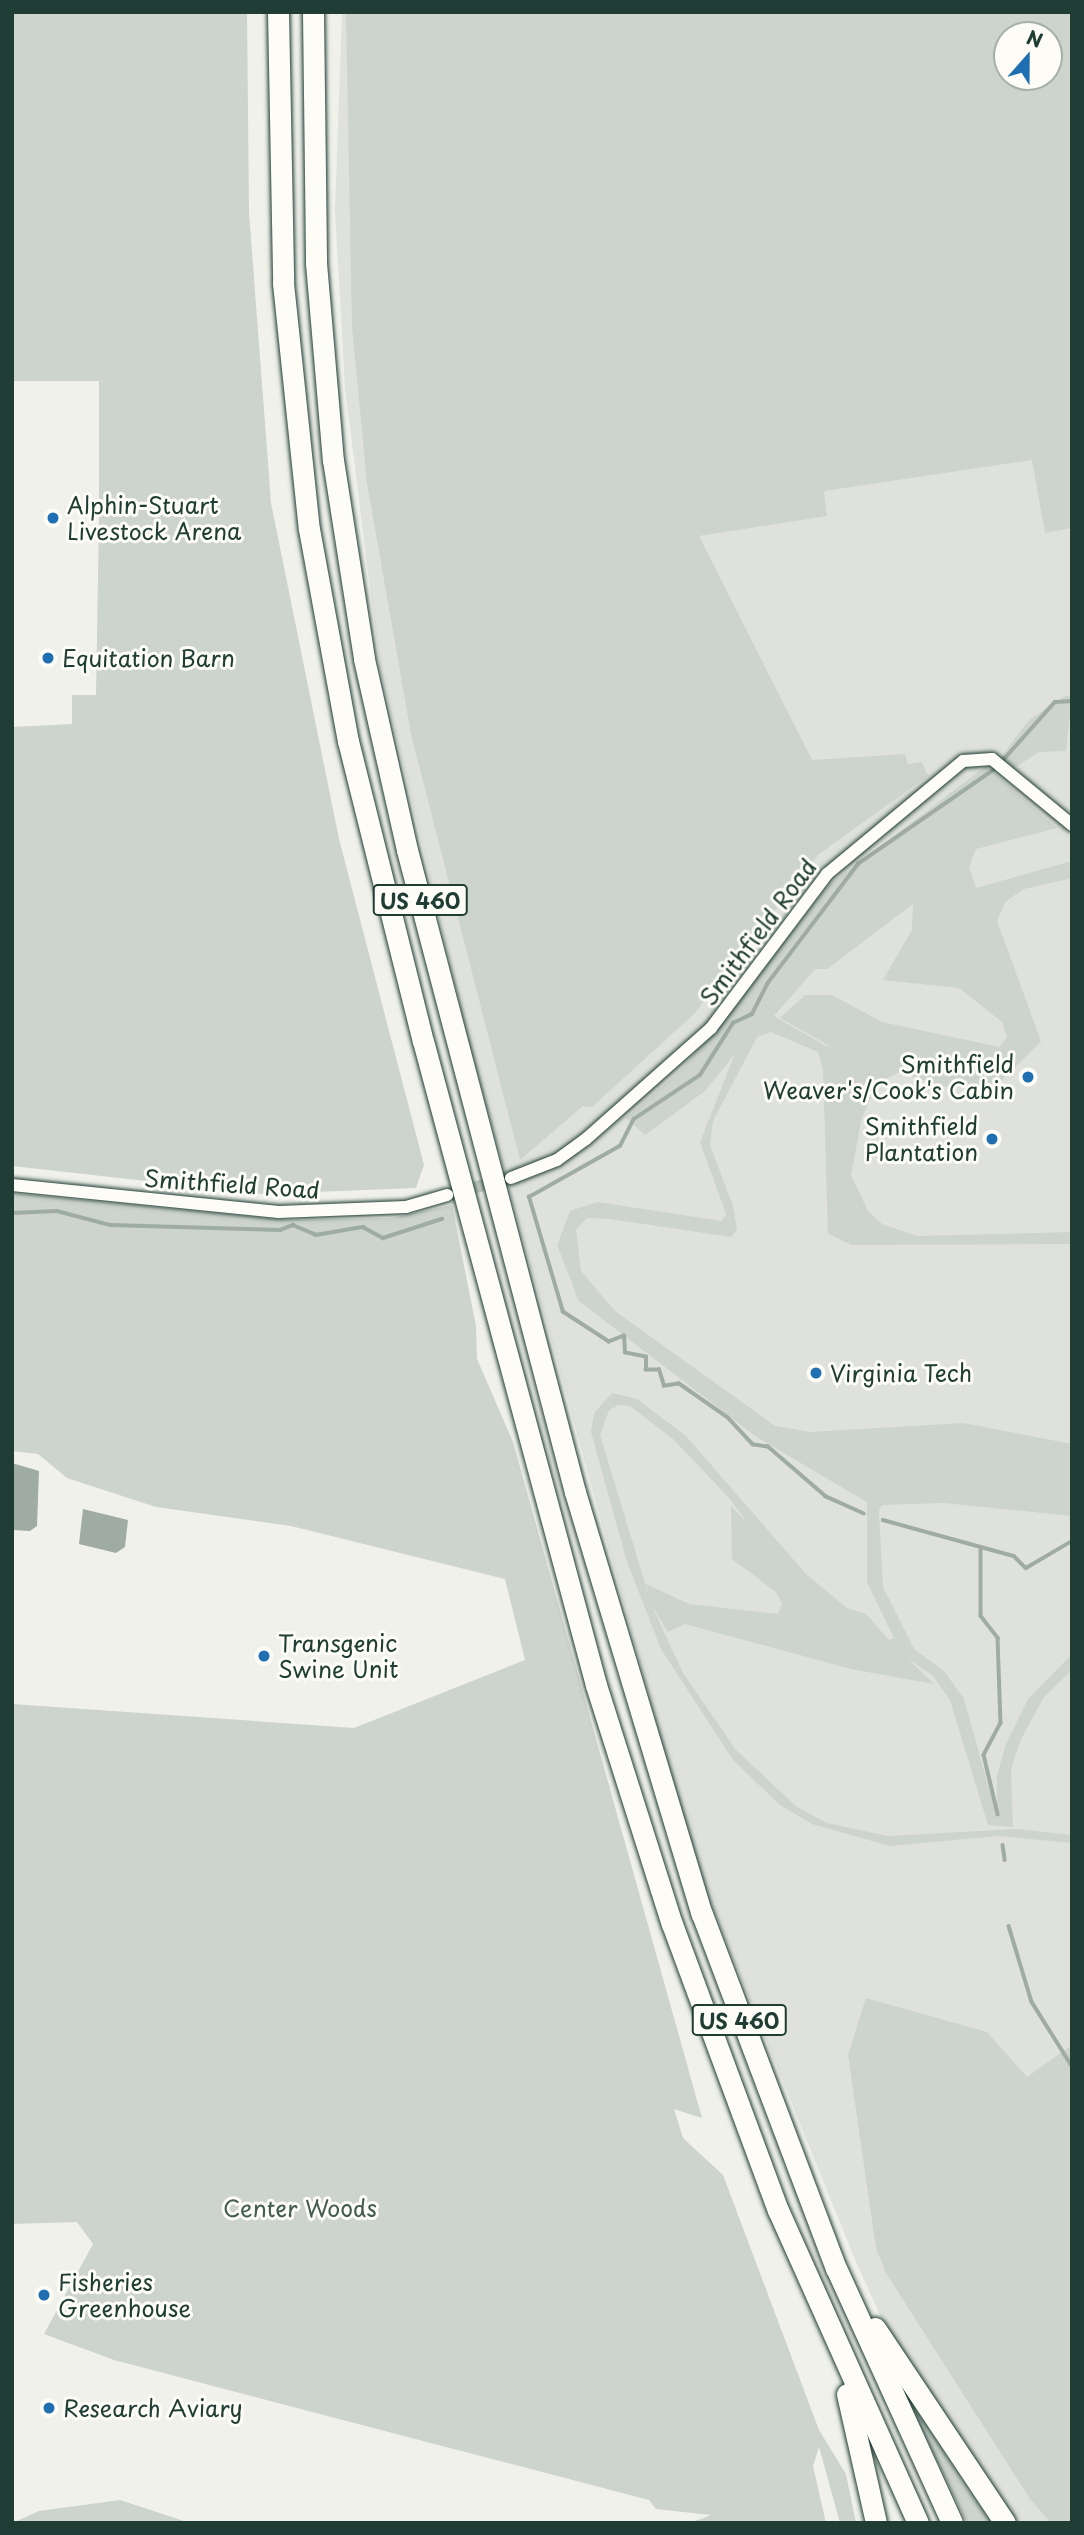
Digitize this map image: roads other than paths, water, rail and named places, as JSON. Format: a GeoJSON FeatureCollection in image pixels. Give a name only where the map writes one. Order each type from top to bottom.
{"type":"FeatureCollection","features":[{"type":"Feature","properties":{"kind":"highway","name":"US 460"},"geometry":{"type":"LineString","coordinates":[[278,12],[279,194],[291,377],[309,529],[348,741],[622,1773],[692,1982],[842,2361],[918,2523]]}},
{"type":"Feature","properties":{"kind":"highway","name":"US 460"},"geometry":{"type":"LineString","coordinates":[[313,12],[313,187],[323,361],[344,539],[380,739],[575,1492],[655,1767],[747,2043],[836,2268],[952,2523]]}},
{"type":"Feature","properties":{"kind":"highway"},"geometry":{"type":"LineString","coordinates":[[836,2268],[1005,2523]]}},
{"type":"Feature","properties":{"kind":"highway"},"geometry":{"type":"LineString","coordinates":[[842,2361],[876,2523]]}},
{"type":"Feature","properties":{"kind":"street","name":"Smithfield Road"},"geometry":{"type":"LineString","coordinates":[[511,1178],[557,1160],[586,1139],[711,1028],[827,874],[963,761],[992,759],[1072,825]]}},
{"type":"Feature","properties":{"kind":"street","name":"Smithfield Road"},"geometry":{"type":"LineString","coordinates":[[12,1185],[279,1212],[406,1207],[447,1195]]}},
{"type":"Feature","properties":{"kind":"waterway"},"geometry":{"type":"LineString","coordinates":[[1004,759],[1055,702],[1072,701]]}},
{"type":"Feature","properties":{"kind":"waterway"},"geometry":{"type":"LineString","coordinates":[[864,1514],[826,1497],[768,1447],[753,1445],[728,1418],[679,1384],[664,1386],[659,1370],[646,1370],[646,1357],[625,1353],[624,1336],[609,1342],[563,1312],[529,1197],[620,1146],[634,1119],[700,1075],[733,1023],[752,1014],[767,984],[858,864],[993,770]]}},
{"type":"Feature","properties":{"kind":"waterway"},"geometry":{"type":"LineString","coordinates":[[12,1213],[57,1211],[110,1225],[280,1230],[293,1225],[316,1235],[363,1227],[383,1238],[442,1219]]}},
{"type":"Feature","properties":{"kind":"waterway"},"geometry":{"type":"LineString","coordinates":[[883,1520],[1014,1556],[1026,1568],[1072,1541]]}},
{"type":"Feature","properties":{"kind":"waterway"},"geometry":{"type":"LineString","coordinates":[[981,1550],[981,1616],[998,1638],[1001,1723],[984,1755],[998,1814]]}},
{"type":"Feature","properties":{"kind":"waterway"},"geometry":{"type":"LineString","coordinates":[[1003,1845],[1005,1860]]}},
{"type":"Feature","properties":{"kind":"waterway"},"geometry":{"type":"LineString","coordinates":[[1009,1926],[1032,2002],[1072,2066]]}},
{"type":"Feature","properties":{"kind":"tunnel"},"geometry":{"type":"LineString","coordinates":[[457,1192],[511,1178]]}},
{"type":"Feature","properties":{"kind":"place","name":"Alphin-Stuart Livestock Arena"},"geometry":{"type":"Point","coordinates":[53,518]}},
{"type":"Feature","properties":{"kind":"place","name":"Equitation Barn"},"geometry":{"type":"Point","coordinates":[48,658]}},
{"type":"Feature","properties":{"kind":"place","name":"Smithfield Weaver's/Cook's Cabin"},"geometry":{"type":"Point","coordinates":[1028,1077]}},
{"type":"Feature","properties":{"kind":"place","name":"Smithfield Plantation"},"geometry":{"type":"Point","coordinates":[992,1139]}},
{"type":"Feature","properties":{"kind":"place","name":"Virginia Tech"},"geometry":{"type":"Point","coordinates":[816,1373]}},
{"type":"Feature","properties":{"kind":"place","name":"Transgenic Swine Unit"},"geometry":{"type":"Point","coordinates":[264,1656]}},
{"type":"Feature","properties":{"kind":"place","name":"Fisheries Greenhouse"},"geometry":{"type":"Point","coordinates":[44,2295]}},
{"type":"Feature","properties":{"kind":"place","name":"Research Aviary"},"geometry":{"type":"Point","coordinates":[49,2408]}},
{"type":"Feature","properties":{"kind":"park label","name":"Center Woods"},"geometry":{"type":"Point","coordinates":[300,2208]}}]}
